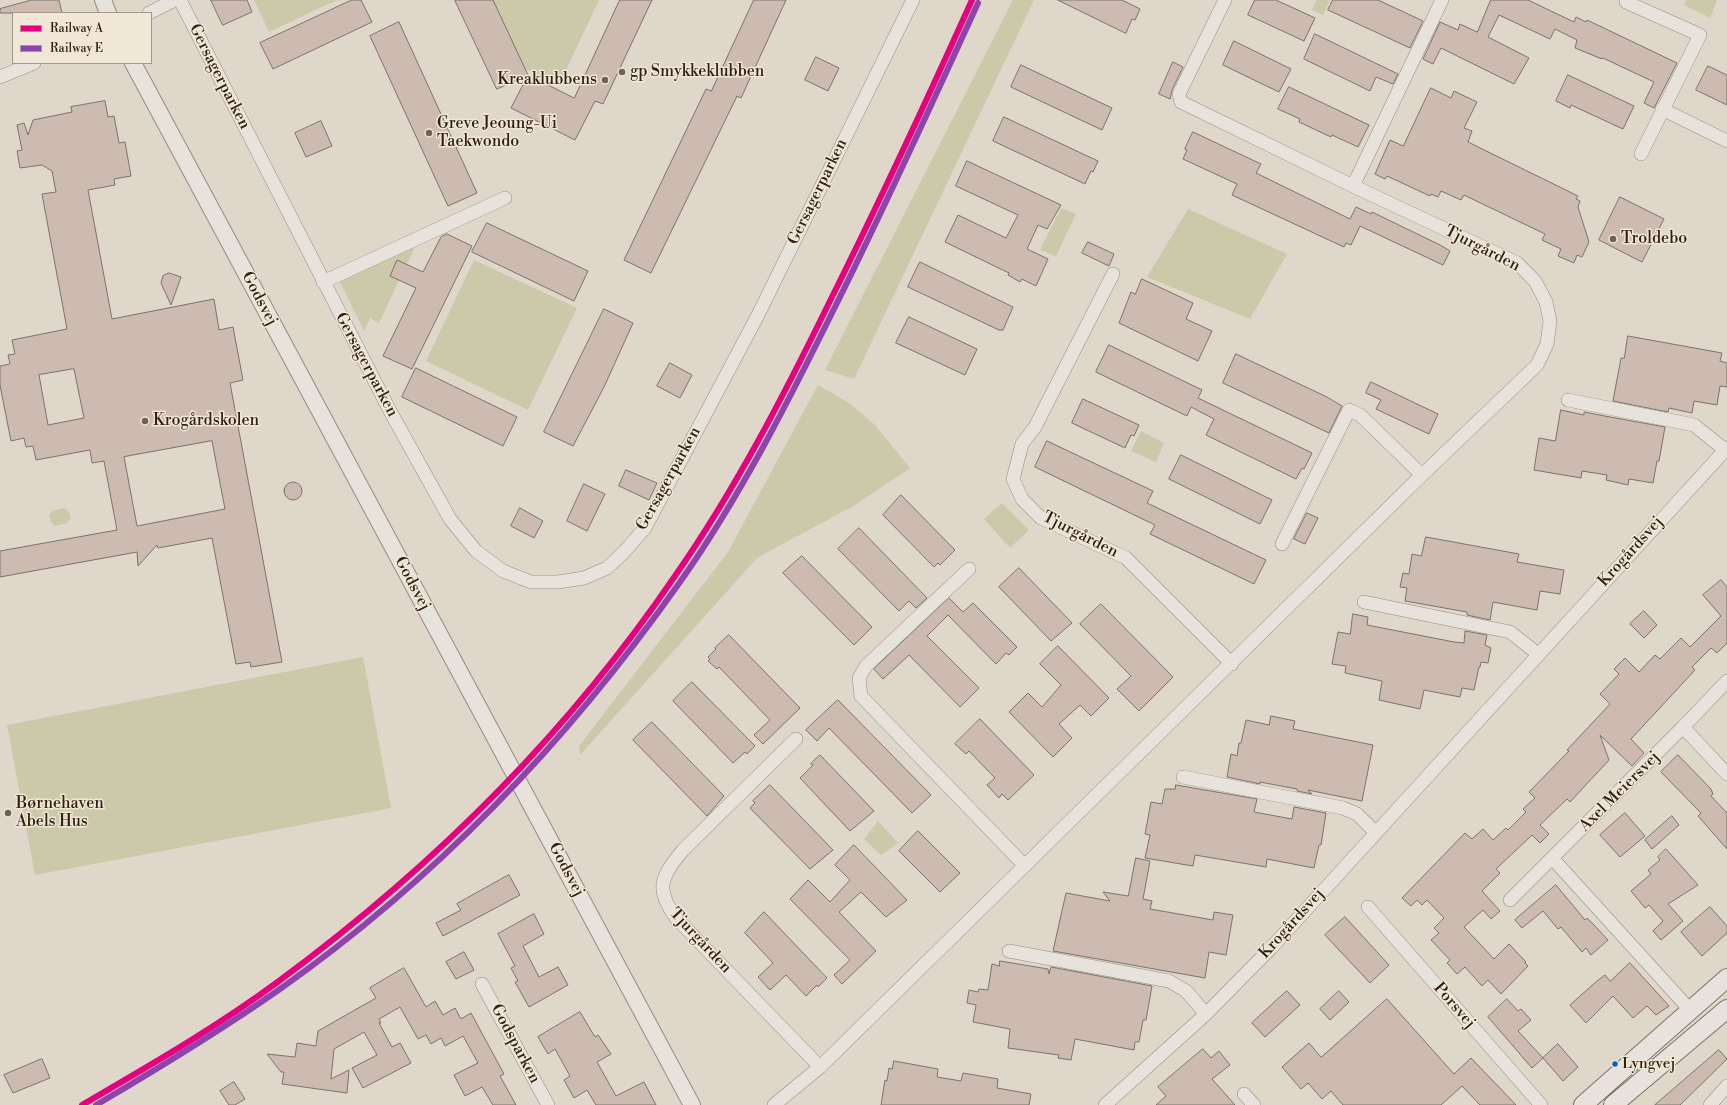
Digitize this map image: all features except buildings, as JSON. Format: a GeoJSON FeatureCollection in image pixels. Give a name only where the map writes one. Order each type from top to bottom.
{"type":"FeatureCollection","features":[{"type":"Feature","properties":{"kind":"main road"},"geometry":{"type":"LineString","coordinates":[[1583,1105],[1727,978]]}},
{"type":"Feature","properties":{"kind":"main road"},"geometry":{"type":"LineString","coordinates":[[1613,1105],[1727,1009]]}},
{"type":"Feature","properties":{"kind":"street"},"geometry":{"type":"LineString","coordinates":[[103,0],[108,12]]}},
{"type":"Feature","properties":{"kind":"street"},"geometry":{"type":"LineString","coordinates":[[151,12],[175,0]]}},
{"type":"Feature","properties":{"kind":"street","name":"Gersagerparken"},"geometry":{"type":"LineString","coordinates":[[180,0],[390,411],[450,519],[476,551],[503,571],[531,582],[558,582],[584,578],[607,568],[624,552],[645,528],[758,315],[912,0]]}},
{"type":"Feature","properties":{"kind":"street","name":"Tjurgården"},"geometry":{"type":"LineString","coordinates":[[774,1105],[820,1067],[1232,664],[1422,475],[1537,365],[1548,344],[1550,321],[1546,302],[1535,281],[1517,263],[1353,186],[1181,102],[1179,94],[1226,0]]}},
{"type":"Feature","properties":{"kind":"street"},"geometry":{"type":"LineString","coordinates":[[1353,186],[1442,0]]}},
{"type":"Feature","properties":{"kind":"street"},"geometry":{"type":"LineString","coordinates":[[1626,2],[1700,35],[1641,154]]}},
{"type":"Feature","properties":{"kind":"street"},"geometry":{"type":"LineString","coordinates":[[0,77],[32,64]]}},
{"type":"Feature","properties":{"kind":"street","name":"Godsvej"},"geometry":{"type":"LineString","coordinates":[[134,64],[692,1105]]}},
{"type":"Feature","properties":{"kind":"street"},"geometry":{"type":"LineString","coordinates":[[1662,109],[1727,141]]}},
{"type":"Feature","properties":{"kind":"street"},"geometry":{"type":"LineString","coordinates":[[323,282],[505,198]]}},
{"type":"Feature","properties":{"kind":"street","name":"Tjurgården"},"geometry":{"type":"LineString","coordinates":[[1113,274],[1035,427],[1022,444],[1013,479],[1022,499],[1041,518],[1126,558],[1232,664]]}},
{"type":"Feature","properties":{"kind":"street","name":"Krogårdsvej"},"geometry":{"type":"LineString","coordinates":[[1105,1105],[1206,1014],[1272,948],[1375,832],[1726,449],[1694,425],[1568,400]]}},
{"type":"Feature","properties":{"kind":"street"},"geometry":{"type":"LineString","coordinates":[[1282,544],[1349,410],[1360,415],[1422,475]]}},
{"type":"Feature","properties":{"kind":"street"},"geometry":{"type":"LineString","coordinates":[[969,569],[866,666],[859,678],[861,696],[1025,866]]}},
{"type":"Feature","properties":{"kind":"street"},"geometry":{"type":"LineString","coordinates":[[1364,602],[1510,632],[1538,654]]}},
{"type":"Feature","properties":{"kind":"street","name":"Axel Meiersvej"},"geometry":{"type":"LineString","coordinates":[[1510,900],[1554,858],[1727,681]]}},
{"type":"Feature","properties":{"kind":"street"},"geometry":{"type":"LineString","coordinates":[[1683,727],[1727,774]]}},
{"type":"Feature","properties":{"kind":"street","name":"Tjurgården"},"geometry":{"type":"LineString","coordinates":[[796,739],[683,850],[667,869],[662,885],[667,906],[676,919],[820,1067]]}},
{"type":"Feature","properties":{"kind":"street"},"geometry":{"type":"LineString","coordinates":[[1182,777],[1343,808],[1356,814],[1375,832]]}},
{"type":"Feature","properties":{"kind":"street"},"geometry":{"type":"LineString","coordinates":[[1554,858],[1691,1011]]}},
{"type":"Feature","properties":{"kind":"street","name":"Porsvej"},"geometry":{"type":"LineString","coordinates":[[1368,907],[1541,1105]]}},
{"type":"Feature","properties":{"kind":"street"},"geometry":{"type":"LineString","coordinates":[[1009,951],[1169,981],[1186,991],[1206,1014]]}},
{"type":"Feature","properties":{"kind":"street","name":"Godsparken"},"geometry":{"type":"LineString","coordinates":[[482,984],[548,1105]]}},
{"type":"Feature","properties":{"kind":"street"},"geometry":{"type":"LineString","coordinates":[[1710,1105],[1727,1086]]}},
{"type":"Feature","properties":{"kind":"street"},"geometry":{"type":"LineString","coordinates":[[1244,1094],[1254,1105]]}},
{"type":"Feature","properties":{"kind":"shaded area"},"geometry":{"type":"Polygon","coordinates":[[[254,0],[337,0],[269,32],[254,0]]]}},
{"type":"Feature","properties":{"kind":"shaded area"},"geometry":{"type":"Polygon","coordinates":[[[492,0],[599,0],[559,85],[524,68],[492,0]]]}},
{"type":"Feature","properties":{"kind":"shaded area"},"geometry":{"type":"Polygon","coordinates":[[[1013,0],[1034,0],[854,379],[825,370],[1013,0]]]}},
{"type":"Feature","properties":{"kind":"shaded area"},"geometry":{"type":"Polygon","coordinates":[[[1317,0],[1330,0],[1323,15],[1312,10],[1317,0]]]}},
{"type":"Feature","properties":{"kind":"shaded area"},"geometry":{"type":"Polygon","coordinates":[[[1686,0],[1717,0],[1710,18],[1684,5],[1686,0]]]}},
{"type":"Feature","properties":{"kind":"shaded area"},"geometry":{"type":"Polygon","coordinates":[[[1061,208],[1076,214],[1056,256],[1040,250],[1061,208]]]}},
{"type":"Feature","properties":{"kind":"shaded area"},"geometry":{"type":"Polygon","coordinates":[[[1188,209],[1287,254],[1250,319],[1147,277],[1188,209]]]}},
{"type":"Feature","properties":{"kind":"shaded area"},"geometry":{"type":"Polygon","coordinates":[[[416,245],[379,323],[370,318],[364,331],[340,282],[416,245]]]}},
{"type":"Feature","properties":{"kind":"shaded area"},"geometry":{"type":"Polygon","coordinates":[[[474,260],[577,308],[528,410],[426,361],[474,260]]]}},
{"type":"Feature","properties":{"kind":"shaded area"},"geometry":{"type":"Polygon","coordinates":[[[818,385],[849,403],[875,425],[910,468],[855,505],[757,558],[580,755],[579,746],[728,552],[818,385]]]}},
{"type":"Feature","properties":{"kind":"shaded area"},"geometry":{"type":"Polygon","coordinates":[[[1141,431],[1164,443],[1156,462],[1131,451],[1141,431]]]}},
{"type":"Feature","properties":{"kind":"shaded area"},"geometry":{"type":"Polygon","coordinates":[[[1002,503],[1029,530],[1010,548],[984,519],[1002,503]]]}},
{"type":"Feature","properties":{"kind":"shaded area"},"geometry":{"type":"Polygon","coordinates":[[[64,508],[69,512],[71,518],[67,523],[55,526],[51,522],[49,515],[52,511],[64,508]]]}},
{"type":"Feature","properties":{"kind":"shaded area"},"geometry":{"type":"Polygon","coordinates":[[[363,657],[391,808],[35,875],[7,725],[363,657]]]}},
{"type":"Feature","properties":{"kind":"shaded area"},"geometry":{"type":"Polygon","coordinates":[[[878,821],[898,843],[881,855],[864,839],[878,821]]]}},
{"type":"Feature","properties":{"kind":"rail line","name":"A"},"geometry":{"type":"LineString","coordinates":[[82,1105],[182,1046],[231,1014],[279,981],[336,938],[443,845],[494,795],[590,690],[634,634],[675,576],[738,477],[794,373],[866,228],[972,0]]}},
{"type":"Feature","properties":{"kind":"rail line","name":"E"},"geometry":{"type":"LineString","coordinates":[[96,1105],[189,1049],[257,1005],[337,946],[393,901],[446,853],[497,803],[593,696],[638,640],[702,550],[762,450],[871,234],[978,3]]}},
{"type":"Feature","properties":{"kind":"place","name":"gp Smykkeklubben"},"geometry":{"type":"Point","coordinates":[622,72]}},
{"type":"Feature","properties":{"kind":"place","name":"Kreaklubbens"},"geometry":{"type":"Point","coordinates":[605,80]}},
{"type":"Feature","properties":{"kind":"place","name":"Greve Jeoung-Ui Taekwondo"},"geometry":{"type":"Point","coordinates":[429,133]}},
{"type":"Feature","properties":{"kind":"place","name":"Troldebo"},"geometry":{"type":"Point","coordinates":[1613,239]}},
{"type":"Feature","properties":{"kind":"place","name":"Krogårdskolen"},"geometry":{"type":"Point","coordinates":[145,421]}},
{"type":"Feature","properties":{"kind":"place","name":"Børnehaven Abels Hus"},"geometry":{"type":"Point","coordinates":[8,813]}},
{"type":"Feature","properties":{"kind":"place","name":"Lyngvej"},"geometry":{"type":"Point","coordinates":[1615,1064]}}]}
